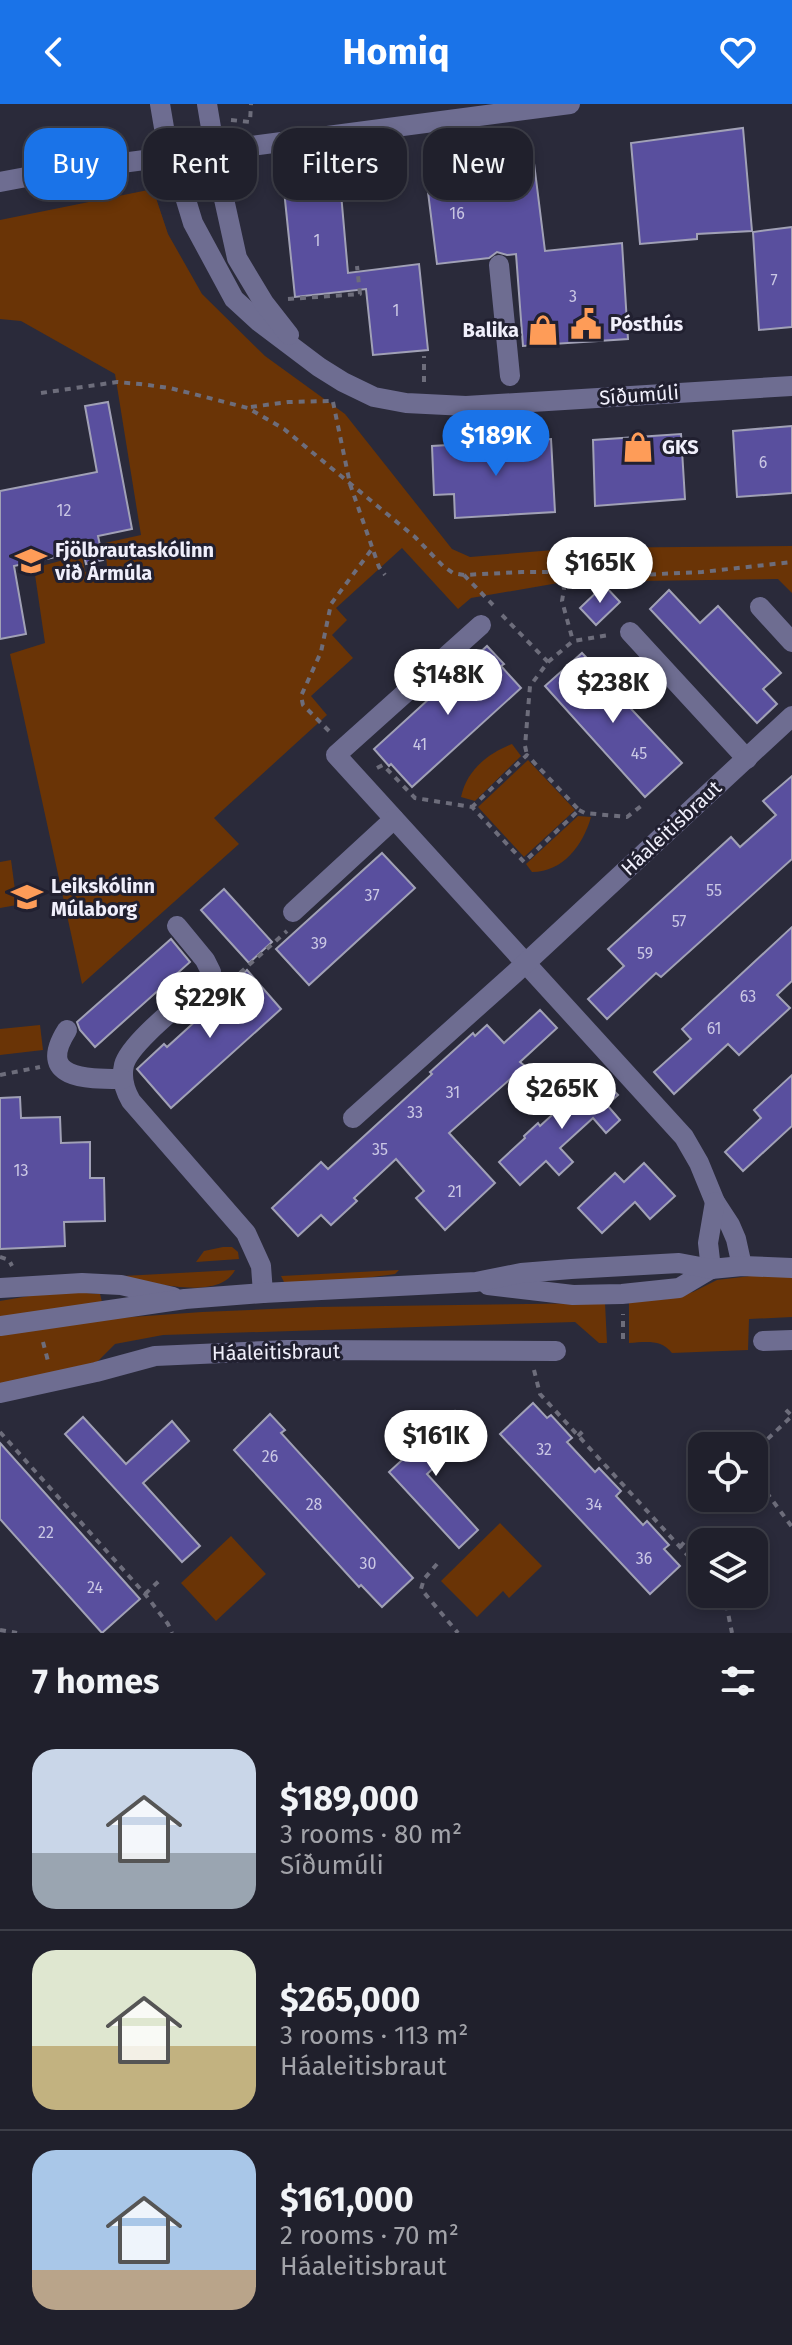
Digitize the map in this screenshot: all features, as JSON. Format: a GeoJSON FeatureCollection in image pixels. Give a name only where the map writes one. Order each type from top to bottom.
{"type":"FeatureCollection","features":[{"type":"Feature","properties":{"kind":"street","name":"Síðumúli"},"geometry":{"type":"LineString","coordinates":[[160,104],[164,128]]}},
{"type":"Feature","properties":{"kind":"street","name":"Síðumúli"},"geometry":{"type":"LineString","coordinates":[[207,104],[212,128]]}},
{"type":"Feature","properties":{"kind":"street"},"geometry":{"type":"LineString","coordinates":[[257,146],[570,104]]}},
{"type":"Feature","properties":{"kind":"street"},"geometry":{"type":"LineString","coordinates":[[0,182],[143,160]]}},
{"type":"Feature","properties":{"kind":"street","name":"Síðumúli"},"geometry":{"type":"LineString","coordinates":[[186,200],[193,223],[234,299],[306,357],[343,382],[374,397],[439,406],[792,386]]}},
{"type":"Feature","properties":{"kind":"street","name":"Síðumúli"},"geometry":{"type":"LineString","coordinates":[[224,200],[237,258],[264,303],[306,357]]}},
{"type":"Feature","properties":{"kind":"street"},"geometry":{"type":"LineString","coordinates":[[499,265],[510,376]]}},
{"type":"Feature","properties":{"kind":"street"},"geometry":{"type":"LineString","coordinates":[[760,607],[792,642]]}},
{"type":"Feature","properties":{"kind":"street"},"geometry":{"type":"LineString","coordinates":[[481,625],[336,755],[684,1137],[715,1202],[730,1225],[742,1266]]}},
{"type":"Feature","properties":{"kind":"street"},"geometry":{"type":"LineString","coordinates":[[630,632],[747,759]]}},
{"type":"Feature","properties":{"kind":"street","name":"Háaleitisbraut"},"geometry":{"type":"LineString","coordinates":[[353,1118],[792,716]]}},
{"type":"Feature","properties":{"kind":"street"},"geometry":{"type":"LineString","coordinates":[[293,912],[394,819]]}},
{"type":"Feature","properties":{"kind":"street"},"geometry":{"type":"LineString","coordinates":[[177,926],[211,972],[206,981],[131,1050],[123,1067],[123,1079],[131,1101],[246,1233],[261,1266],[263,1293]]}},
{"type":"Feature","properties":{"kind":"street"},"geometry":{"type":"LineString","coordinates":[[67,1030],[56,1052],[58,1062],[69,1074],[123,1079]]}},
{"type":"Feature","properties":{"kind":"street"},"geometry":{"type":"LineString","coordinates":[[711,1269],[708,1243],[715,1202]]}},
{"type":"Feature","properties":{"kind":"street"},"geometry":{"type":"LineString","coordinates":[[0,1326],[185,1299],[476,1282],[521,1273],[597,1267],[679,1263],[711,1269],[742,1266],[792,1268]]}},
{"type":"Feature","properties":{"kind":"street"},"geometry":{"type":"LineString","coordinates":[[476,1282],[573,1295],[622,1294],[679,1288],[711,1269]]}},
{"type":"Feature","properties":{"kind":"street"},"geometry":{"type":"LineString","coordinates":[[0,1288],[82,1283],[121,1285],[185,1299]]}},
{"type":"Feature","properties":{"kind":"street"},"geometry":{"type":"LineString","coordinates":[[763,1341],[792,1340]]}},
{"type":"Feature","properties":{"kind":"street","name":"Háaleitisbraut"},"geometry":{"type":"LineString","coordinates":[[0,1393],[155,1356],[287,1350],[556,1351]]}},
{"type":"Feature","properties":{"kind":"path"},"geometry":{"type":"LineString","coordinates":[[225,119],[250,122],[251,104]]}},
{"type":"Feature","properties":{"kind":"path"},"geometry":{"type":"LineString","coordinates":[[294,299],[360,294],[357,266]]}},
{"type":"Feature","properties":{"kind":"path"},"geometry":{"type":"LineString","coordinates":[[41,393],[117,382],[170,388],[248,408],[284,429],[415,537],[453,573],[638,575],[792,562]]}},
{"type":"Feature","properties":{"kind":"path"},"geometry":{"type":"LineString","coordinates":[[343,382],[333,401],[350,484],[372,549],[385,575]]}},
{"type":"Feature","properties":{"kind":"path"},"geometry":{"type":"LineString","coordinates":[[248,408],[288,402],[333,401]]}},
{"type":"Feature","properties":{"kind":"path"},"geometry":{"type":"LineString","coordinates":[[345,747],[303,705],[301,696],[321,652],[331,604],[372,549]]}},
{"type":"Feature","properties":{"kind":"path"},"geometry":{"type":"LineString","coordinates":[[561,572],[564,589],[562,601],[573,641]]}},
{"type":"Feature","properties":{"kind":"path"},"geometry":{"type":"LineString","coordinates":[[464,575],[548,662]]}},
{"type":"Feature","properties":{"kind":"path"},"geometry":{"type":"LineString","coordinates":[[630,632],[573,641],[548,662],[530,686],[525,746],[527,755],[585,813],[627,817],[645,803]]}},
{"type":"Feature","properties":{"kind":"path"},"geometry":{"type":"LineString","coordinates":[[472,807],[527,755]]}},
{"type":"Feature","properties":{"kind":"path"},"geometry":{"type":"LineString","coordinates":[[375,769],[383,765],[415,798],[472,807],[524,862],[579,810]]}},
{"type":"Feature","properties":{"kind":"path"},"geometry":{"type":"LineString","coordinates":[[246,968],[271,946]]}},
{"type":"Feature","properties":{"kind":"path"},"geometry":{"type":"LineString","coordinates":[[0,1075],[58,1062]]}},
{"type":"Feature","properties":{"kind":"path"},"geometry":{"type":"LineString","coordinates":[[623,1301],[623,1339]]}},
{"type":"Feature","properties":{"kind":"path"},"geometry":{"type":"LineString","coordinates":[[533,1365],[540,1394],[688,1556]]}},
{"type":"Feature","properties":{"kind":"path"},"geometry":{"type":"LineString","coordinates":[[768,1439],[792,1416],[785,1409]]}},
{"type":"Feature","properties":{"kind":"path"},"geometry":{"type":"LineString","coordinates":[[578,1436],[584,1430]]}},
{"type":"Feature","properties":{"kind":"path"},"geometry":{"type":"LineString","coordinates":[[0,1432],[145,1594],[172,1633]]}},
{"type":"Feature","properties":{"kind":"path"},"geometry":{"type":"LineString","coordinates":[[768,1494],[792,1527]]}},
{"type":"Feature","properties":{"kind":"path"},"geometry":{"type":"LineString","coordinates":[[680,1547],[687,1539]]}},
{"type":"Feature","properties":{"kind":"path"},"geometry":{"type":"LineString","coordinates":[[437,1564],[424,1579],[421,1589],[458,1633]]}},
{"type":"Feature","properties":{"kind":"path"},"geometry":{"type":"LineString","coordinates":[[145,1594],[160,1580]]}},
{"type":"Feature","properties":{"kind":"path"},"geometry":{"type":"LineString","coordinates":[[727,1608],[732,1633]]}},
{"type":"Feature","properties":{"kind":"path"},"geometry":{"type":"LineString","coordinates":[[0,1630],[17,1633]]}},
{"type":"Feature","properties":{"kind":"shaded area"},"geometry":{"type":"Polygon","coordinates":[[[143,191],[143,200],[157,200],[168,234],[202,294],[265,356],[345,414],[452,549],[470,557],[578,548],[792,546],[792,593],[778,579],[564,582],[471,598],[458,609],[402,548],[336,608],[347,620],[332,635],[353,658],[311,696],[327,715],[214,818],[239,844],[82,984],[10,654],[45,643],[34,568],[82,555],[85,572],[107,566],[105,543],[141,535],[115,374],[21,321],[0,319],[0,220],[99,200],[127,200],[127,194],[143,191]]]}},
{"type":"Feature","properties":{"kind":"shaded area"},"geometry":{"type":"Polygon","coordinates":[[[512,744],[521,756],[475,801],[461,797],[468,779],[479,764],[512,744]]]}},
{"type":"Feature","properties":{"kind":"shaded area"},"geometry":{"type":"Polygon","coordinates":[[[528,760],[575,810],[524,857],[478,807],[528,760]]]}},
{"type":"Feature","properties":{"kind":"shaded area"},"geometry":{"type":"Polygon","coordinates":[[[578,816],[591,817],[577,847],[553,867],[532,872],[526,864],[578,816]]]}},
{"type":"Feature","properties":{"kind":"shaded area"},"geometry":{"type":"Polygon","coordinates":[[[11,860],[17,905],[0,908],[0,862],[11,860]]]}},
{"type":"Feature","properties":{"kind":"shaded area"},"geometry":{"type":"Polygon","coordinates":[[[40,1025],[43,1050],[0,1055],[0,1029],[40,1025]]]}},
{"type":"Feature","properties":{"kind":"shaded area"},"geometry":{"type":"Polygon","coordinates":[[[232,1247],[238,1252],[239,1259],[196,1262],[204,1251],[232,1247]]]}},
{"type":"Feature","properties":{"kind":"shaded area"},"geometry":{"type":"Polygon","coordinates":[[[235,1270],[227,1280],[200,1288],[123,1276],[235,1270]]]}},
{"type":"Feature","properties":{"kind":"shaded area"},"geometry":{"type":"Polygon","coordinates":[[[399,1270],[388,1275],[286,1286],[281,1276],[399,1270]]]}},
{"type":"Feature","properties":{"kind":"shaded area"},"geometry":{"type":"Polygon","coordinates":[[[759,1275],[792,1277],[792,1317],[749,1319],[748,1350],[672,1353],[658,1343],[629,1343],[629,1301],[667,1299],[693,1292],[717,1280],[759,1275]]]}},
{"type":"Feature","properties":{"kind":"shaded area"},"geometry":{"type":"Polygon","coordinates":[[[58,1291],[100,1294],[102,1302],[0,1318],[0,1301],[58,1291]]]}},
{"type":"Feature","properties":{"kind":"shaded area"},"geometry":{"type":"Polygon","coordinates":[[[605,1303],[607,1343],[599,1343],[575,1322],[163,1335],[115,1344],[92,1367],[0,1385],[0,1335],[90,1320],[316,1307],[605,1303]]]}},
{"type":"Feature","properties":{"kind":"shaded area"},"geometry":{"type":"Polygon","coordinates":[[[500,1523],[542,1566],[509,1598],[503,1591],[477,1617],[441,1581],[500,1523]]]}},
{"type":"Feature","properties":{"kind":"shaded area"},"geometry":{"type":"Polygon","coordinates":[[[231,1536],[266,1574],[216,1621],[181,1583],[231,1536]]]}},
{"type":"Feature","properties":{"kind":"building"},"geometry":{"type":"Polygon","coordinates":[[[743,128],[752,231],[697,234],[697,239],[640,244],[631,143],[743,128]]]}},
{"type":"Feature","properties":{"kind":"building"},"geometry":{"type":"Polygon","coordinates":[[[533,155],[545,251],[622,243],[628,339],[523,346],[516,254],[497,252],[489,258],[437,264],[429,200],[533,200],[533,155]]]}},
{"type":"Feature","properties":{"kind":"building"},"geometry":{"type":"Polygon","coordinates":[[[285,200],[342,200],[348,273],[419,264],[428,350],[373,355],[366,289],[295,297],[285,200]]]}},
{"type":"Feature","properties":{"kind":"building"},"geometry":{"type":"Polygon","coordinates":[[[792,227],[792,327],[759,330],[753,232],[792,227]]]}},
{"type":"Feature","properties":{"kind":"building","name":"Fjölbrautaskólinn við Ármúla"},"geometry":{"type":"Polygon","coordinates":[[[108,402],[132,529],[98,536],[103,560],[86,564],[83,551],[14,566],[26,634],[0,639],[0,491],[97,472],[85,406],[108,402]]]}},
{"type":"Feature","properties":{"kind":"building"},"geometry":{"type":"Polygon","coordinates":[[[792,426],[792,493],[737,497],[733,431],[792,426]]]}},
{"type":"Feature","properties":{"kind":"building"},"geometry":{"type":"Polygon","coordinates":[[[681,434],[685,499],[595,506],[593,440],[681,434]]]}},
{"type":"Feature","properties":{"kind":"building"},"geometry":{"type":"Polygon","coordinates":[[[551,439],[555,512],[455,518],[454,494],[434,495],[432,446],[551,439]]]}},
{"type":"Feature","properties":{"kind":"building"},"geometry":{"type":"Polygon","coordinates":[[[604,585],[620,602],[596,625],[580,608],[604,585]]]}},
{"type":"Feature","properties":{"kind":"building"},"geometry":{"type":"Polygon","coordinates":[[[669,590],[700,623],[718,606],[781,673],[763,689],[777,704],[757,723],[650,609],[669,590]]]}},
{"type":"Feature","properties":{"kind":"building"},"geometry":{"type":"Polygon","coordinates":[[[487,646],[521,688],[412,787],[374,749],[487,646]]]}},
{"type":"Feature","properties":{"kind":"building"},"geometry":{"type":"Polygon","coordinates":[[[582,653],[682,763],[645,797],[545,686],[582,653]]]}},
{"type":"Feature","properties":{"kind":"building"},"geometry":{"type":"Polygon","coordinates":[[[792,776],[792,859],[661,977],[656,973],[607,1019],[588,999],[624,966],[608,949],[731,837],[740,847],[776,815],[763,801],[792,776]]]}},
{"type":"Feature","properties":{"kind":"building"},"geometry":{"type":"Polygon","coordinates":[[[382,853],[415,888],[309,985],[276,949],[382,853]]]}},
{"type":"Feature","properties":{"kind":"building"},"geometry":{"type":"Polygon","coordinates":[[[224,889],[272,942],[249,963],[201,910],[224,889]]]}},
{"type":"Feature","properties":{"kind":"building"},"geometry":{"type":"Polygon","coordinates":[[[792,927],[792,981],[777,995],[790,1008],[739,1055],[728,1044],[674,1094],[654,1072],[691,1039],[682,1029],[792,927]]]}},
{"type":"Feature","properties":{"kind":"building"},"geometry":{"type":"Polygon","coordinates":[[[171,939],[190,962],[95,1047],[77,1022],[171,939]]]}},
{"type":"Feature","properties":{"kind":"building"},"geometry":{"type":"Polygon","coordinates":[[[247,970],[281,1009],[171,1108],[137,1069],[164,1044],[167,1047],[247,970]]]}},
{"type":"Feature","properties":{"kind":"building"},"geometry":{"type":"Polygon","coordinates":[[[540,1010],[557,1028],[520,1062],[525,1066],[449,1133],[495,1183],[445,1230],[416,1198],[424,1191],[396,1159],[354,1198],[357,1201],[331,1225],[321,1215],[298,1236],[272,1208],[321,1162],[328,1169],[473,1033],[475,1036],[487,1025],[504,1043],[540,1010]]]}},
{"type":"Feature","properties":{"kind":"building"},"geometry":{"type":"Polygon","coordinates":[[[598,1074],[618,1095],[607,1105],[620,1120],[606,1133],[593,1118],[560,1148],[573,1162],[559,1175],[546,1161],[520,1185],[499,1162],[538,1123],[540,1126],[573,1096],[571,1094],[585,1081],[587,1083],[598,1074]]]}},
{"type":"Feature","properties":{"kind":"building"},"geometry":{"type":"Polygon","coordinates":[[[792,1075],[792,1126],[743,1171],[725,1152],[761,1118],[754,1110],[792,1075]]]}},
{"type":"Feature","properties":{"kind":"building"},"geometry":{"type":"Polygon","coordinates":[[[20,1097],[21,1118],[60,1117],[61,1143],[90,1142],[90,1178],[104,1178],[105,1221],[64,1222],[65,1246],[0,1249],[0,1098],[20,1097]]]}},
{"type":"Feature","properties":{"kind":"building"},"geometry":{"type":"Polygon","coordinates":[[[644,1163],[675,1196],[650,1219],[635,1202],[602,1233],[578,1208],[615,1173],[624,1182],[644,1163]]]}},
{"type":"Feature","properties":{"kind":"building"},"geometry":{"type":"Polygon","coordinates":[[[533,1403],[547,1418],[551,1415],[572,1438],[567,1442],[595,1472],[599,1468],[621,1491],[616,1496],[643,1525],[647,1521],[669,1545],[664,1549],[680,1566],[650,1594],[500,1434],[533,1403]]]}},
{"type":"Feature","properties":{"kind":"building"},"geometry":{"type":"Polygon","coordinates":[[[455,1411],[473,1431],[427,1474],[478,1530],[459,1548],[389,1472],[455,1411]]]}},
{"type":"Feature","properties":{"kind":"building"},"geometry":{"type":"Polygon","coordinates":[[[270,1414],[285,1430],[281,1433],[413,1578],[382,1607],[361,1585],[359,1587],[234,1450],[270,1414]]]}},
{"type":"Feature","properties":{"kind":"building"},"geometry":{"type":"Polygon","coordinates":[[[83,1417],[126,1464],[172,1421],[189,1441],[143,1483],[200,1546],[182,1562],[65,1434],[83,1417]]]}},
{"type":"Feature","properties":{"kind":"building"},"geometry":{"type":"Polygon","coordinates":[[[0,1443],[140,1599],[102,1633],[0,1519],[0,1443]]]}},
{"type":"Feature","properties":{"kind":"place","name":"Pósthús"},"geometry":{"type":"Point","coordinates":[586,324]}},
{"type":"Feature","properties":{"kind":"place","name":"Balika"},"geometry":{"type":"Point","coordinates":[543,330]}},
{"type":"Feature","properties":{"kind":"place","name":"GKS"},"geometry":{"type":"Point","coordinates":[638,447]}},
{"type":"Feature","properties":{"kind":"place","name":"Fjölbrautaskólinn við Ármúla"},"geometry":{"type":"Point","coordinates":[31,561]}},
{"type":"Feature","properties":{"kind":"place","name":"Leikskólinn Múlaborg"},"geometry":{"type":"Point","coordinates":[27,897]}}]}
